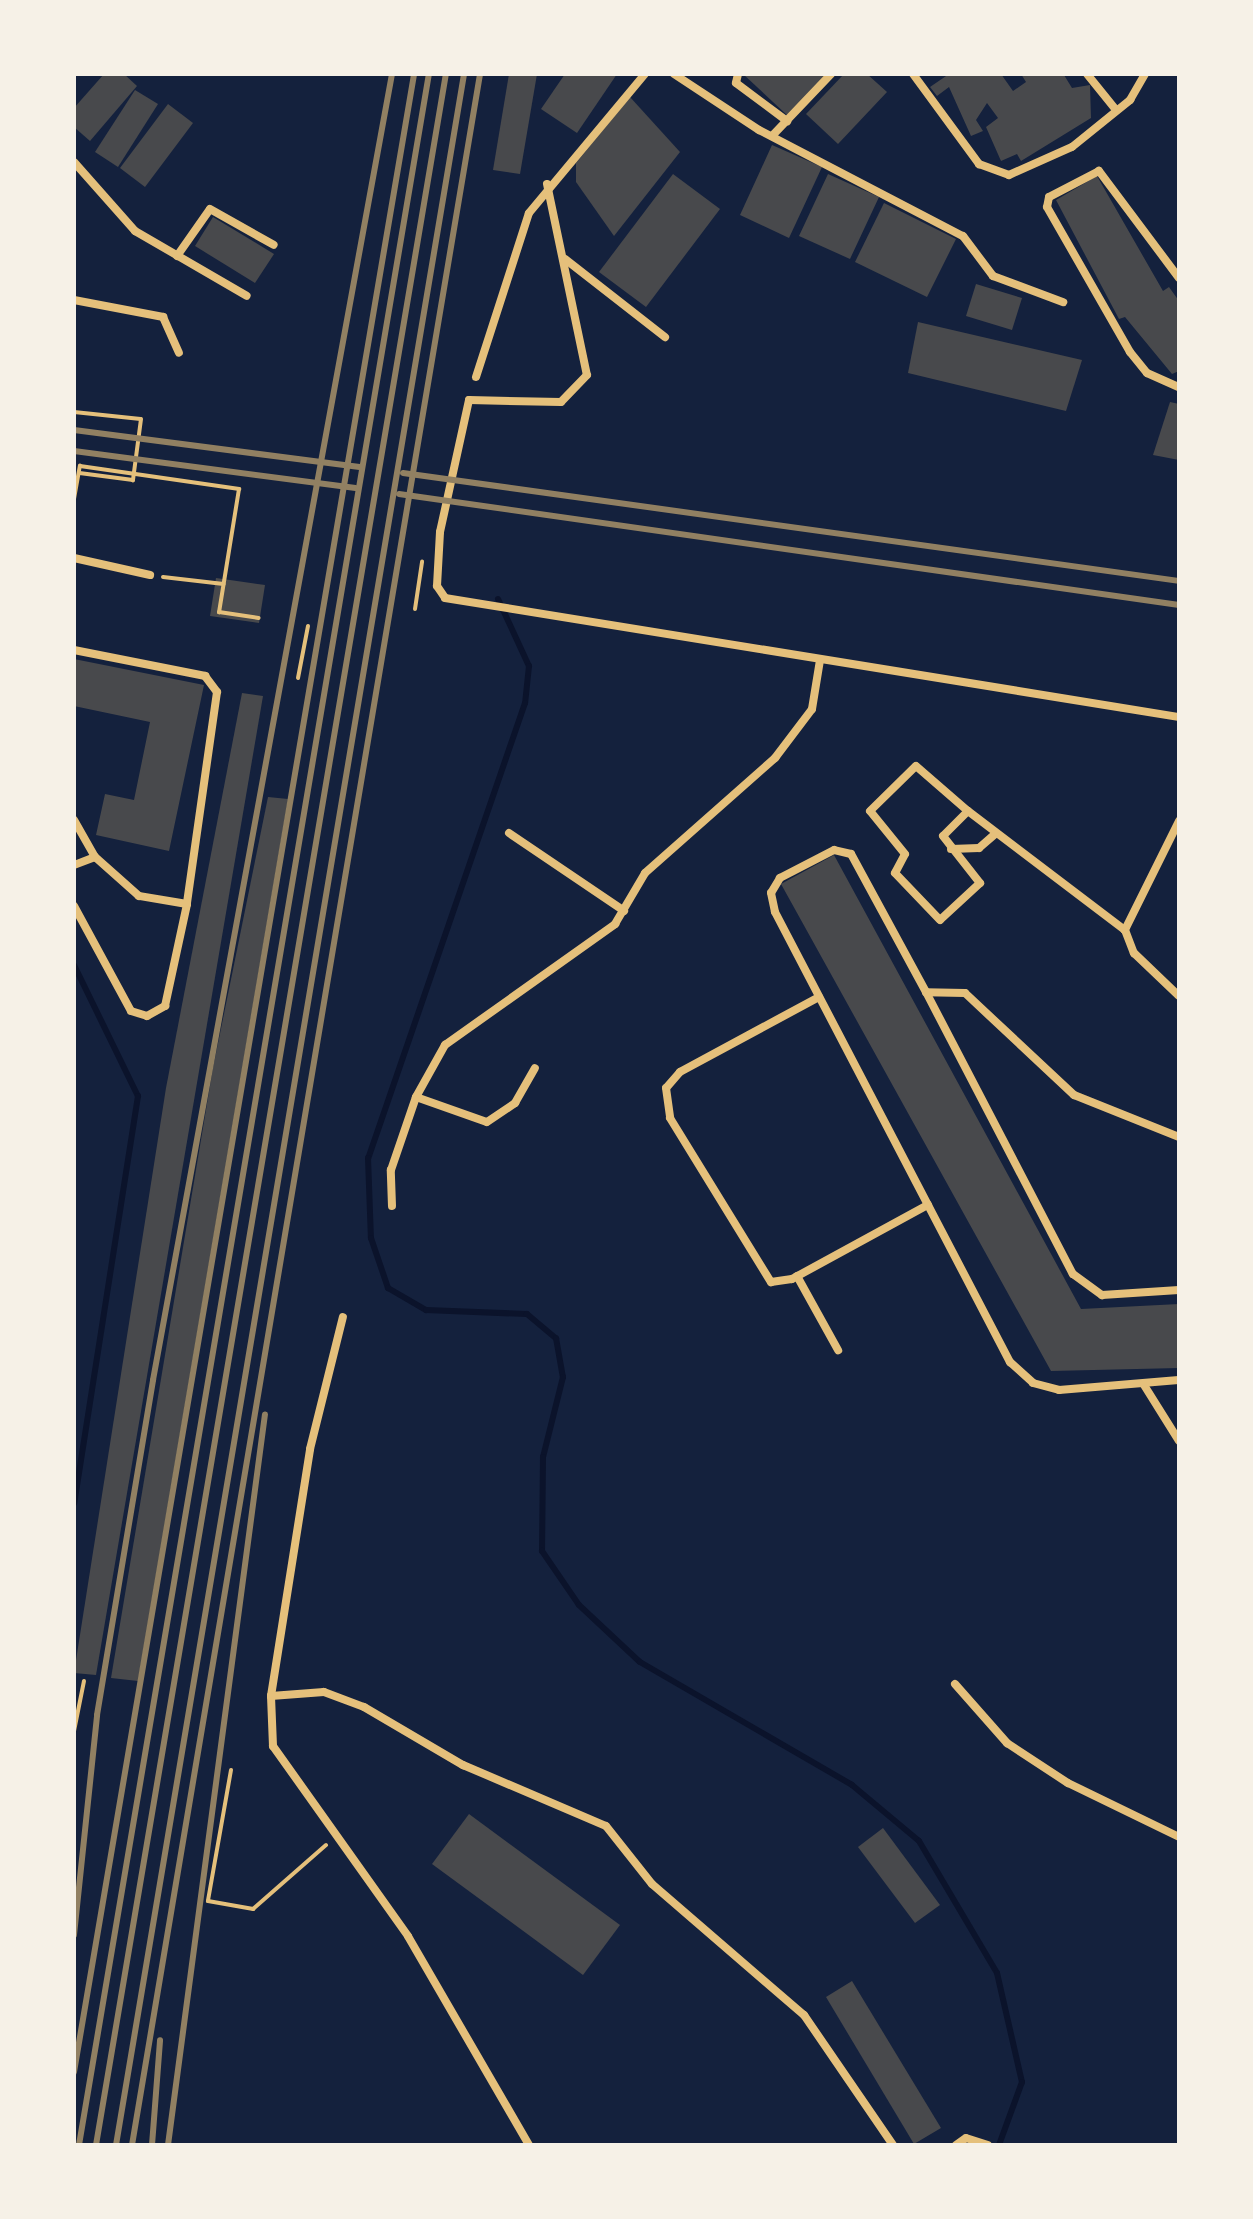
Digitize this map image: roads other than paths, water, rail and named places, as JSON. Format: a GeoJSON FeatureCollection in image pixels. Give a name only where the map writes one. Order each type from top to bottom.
{"type":"FeatureCollection","features":[{"type":"Feature","properties":{"kind":"street"},"geometry":{"type":"LineString","coordinates":[[476,377],[516,240],[547,184],[645,74]]}},
{"type":"Feature","properties":{"kind":"street"},"geometry":{"type":"LineString","coordinates":[[674,74],[772,136],[963,236],[993,276],[1063,302]]}},
{"type":"Feature","properties":{"kind":"street"},"geometry":{"type":"LineString","coordinates":[[738,74],[736,83],[787,121]]}},
{"type":"Feature","properties":{"kind":"street"},"geometry":{"type":"LineString","coordinates":[[772,136],[831,74]]}},
{"type":"Feature","properties":{"kind":"street"},"geometry":{"type":"LineString","coordinates":[[913,74],[979,164],[1009,175],[1072,147],[1116,110],[1145,74]]}},
{"type":"Feature","properties":{"kind":"street"},"geometry":{"type":"LineString","coordinates":[[1087,74],[1116,110]]}},
{"type":"Feature","properties":{"kind":"street"},"geometry":{"type":"LineString","coordinates":[[74,162],[135,231],[247,296]]}},
{"type":"Feature","properties":{"kind":"street"},"geometry":{"type":"LineString","coordinates":[[1179,278],[1099,171],[1049,197],[1047,207],[1130,352],[1147,373],[1179,387]]}},
{"type":"Feature","properties":{"kind":"street"},"geometry":{"type":"LineString","coordinates":[[547,184],[587,361],[584,385],[561,402],[479,395],[467,406],[440,532],[437,586],[457,605],[509,610],[1179,717]]}},
{"type":"Feature","properties":{"kind":"street"},"geometry":{"type":"LineString","coordinates":[[177,256],[210,209],[274,245]]}},
{"type":"Feature","properties":{"kind":"street"},"geometry":{"type":"LineString","coordinates":[[563,257],[665,337]]}},
{"type":"Feature","properties":{"kind":"street"},"geometry":{"type":"LineString","coordinates":[[74,300],[163,317],[179,353]]}},
{"type":"Feature","properties":{"kind":"street"},"geometry":{"type":"LineString","coordinates":[[74,558],[150,575]]}},
{"type":"Feature","properties":{"kind":"street"},"geometry":{"type":"LineString","coordinates":[[74,650],[216,685],[187,904],[165,1006],[147,1016],[131,1011],[74,906]]}},
{"type":"Feature","properties":{"kind":"street"},"geometry":{"type":"LineString","coordinates":[[392,1206],[391,1170],[416,1097],[445,1045],[624,911],[645,873],[775,758],[812,709],[820,660]]}},
{"type":"Feature","properties":{"kind":"street"},"geometry":{"type":"LineString","coordinates":[[968,811],[944,833],[951,849],[980,883],[938,920],[895,873],[905,854],[870,811],[921,764],[994,835],[1125,930],[1134,953],[1179,996]]}},
{"type":"Feature","properties":{"kind":"street"},"geometry":{"type":"LineString","coordinates":[[74,820],[95,857],[139,896],[187,904]]}},
{"type":"Feature","properties":{"kind":"street"},"geometry":{"type":"LineString","coordinates":[[1125,930],[1179,821]]}},
{"type":"Feature","properties":{"kind":"street"},"geometry":{"type":"LineString","coordinates":[[509,833],[624,911]]}},
{"type":"Feature","properties":{"kind":"street"},"geometry":{"type":"LineString","coordinates":[[951,849],[979,848],[994,835]]}},
{"type":"Feature","properties":{"kind":"street"},"geometry":{"type":"LineString","coordinates":[[1179,1290],[1102,1295],[1073,1274],[926,992],[842,848],[780,878],[771,893],[819,997],[1010,1362],[1033,1383],[1059,1390],[1179,1380]]}},
{"type":"Feature","properties":{"kind":"street"},"geometry":{"type":"LineString","coordinates":[[74,865],[95,857]]}},
{"type":"Feature","properties":{"kind":"street"},"geometry":{"type":"LineString","coordinates":[[926,992],[965,993],[1074,1095],[1179,1137]]}},
{"type":"Feature","properties":{"kind":"street"},"geometry":{"type":"LineString","coordinates":[[819,997],[680,1072],[666,1088],[670,1118],[760,1273],[771,1282],[797,1276],[928,1205]]}},
{"type":"Feature","properties":{"kind":"street"},"geometry":{"type":"LineString","coordinates":[[416,1097],[487,1122],[515,1103],[535,1068]]}},
{"type":"Feature","properties":{"kind":"street"},"geometry":{"type":"LineString","coordinates":[[797,1276],[838,1350]]}},
{"type":"Feature","properties":{"kind":"street"},"geometry":{"type":"LineString","coordinates":[[343,1317],[310,1449],[271,1696],[273,1746],[408,1936],[529,2145]]}},
{"type":"Feature","properties":{"kind":"street"},"geometry":{"type":"LineString","coordinates":[[1144,1385],[1179,1441]]}},
{"type":"Feature","properties":{"kind":"street"},"geometry":{"type":"LineString","coordinates":[[955,1684],[1007,1743],[1068,1783],[1179,1837]]}},
{"type":"Feature","properties":{"kind":"street"},"geometry":{"type":"LineString","coordinates":[[271,1696],[324,1692],[364,1707],[463,1765],[606,1826],[652,1884],[804,2015],[893,2145]]}},
{"type":"Feature","properties":{"kind":"street"},"geometry":{"type":"LineString","coordinates":[[956,2145],[978,2139],[988,2145]]}},
{"type":"Feature","properties":{"kind":"waterway"},"geometry":{"type":"LineString","coordinates":[[498,599],[529,666],[525,703],[368,1158],[371,1238],[388,1288],[426,1310],[527,1314],[556,1338],[563,1377],[543,1457],[542,1551],[579,1605],[640,1662],[852,1785],[919,1841],[997,1973],[1022,2082],[999,2145]]}},
{"type":"Feature","properties":{"kind":"waterway"},"geometry":{"type":"LineString","coordinates":[[74,965],[138,1096],[74,1503]]}},
{"type":"Feature","properties":{"kind":"railway"},"geometry":{"type":"LineString","coordinates":[[74,1935],[97,1715],[153,1380],[392,74]]}},
{"type":"Feature","properties":{"kind":"railway"},"geometry":{"type":"LineString","coordinates":[[74,2072],[414,74]]}},
{"type":"Feature","properties":{"kind":"railway"},"geometry":{"type":"LineString","coordinates":[[79,2145],[429,74]]}},
{"type":"Feature","properties":{"kind":"railway"},"geometry":{"type":"LineString","coordinates":[[96,2145],[446,74]]}},
{"type":"Feature","properties":{"kind":"railway"},"geometry":{"type":"LineString","coordinates":[[116,2145],[464,74]]}},
{"type":"Feature","properties":{"kind":"railway"},"geometry":{"type":"LineString","coordinates":[[132,2145],[480,74]]}},
{"type":"Feature","properties":{"kind":"railway"},"geometry":{"type":"LineString","coordinates":[[74,430],[360,467]]}},
{"type":"Feature","properties":{"kind":"railway"},"geometry":{"type":"LineString","coordinates":[[74,451],[356,488]]}},
{"type":"Feature","properties":{"kind":"railway"},"geometry":{"type":"LineString","coordinates":[[403,473],[1179,581]]}},
{"type":"Feature","properties":{"kind":"railway"},"geometry":{"type":"LineString","coordinates":[[399,494],[1179,605]]}},
{"type":"Feature","properties":{"kind":"railway"},"geometry":{"type":"LineString","coordinates":[[168,2145],[265,1414]]}},
{"type":"Feature","properties":{"kind":"railway"},"geometry":{"type":"LineString","coordinates":[[152,2145],[160,2040]]}}]}
